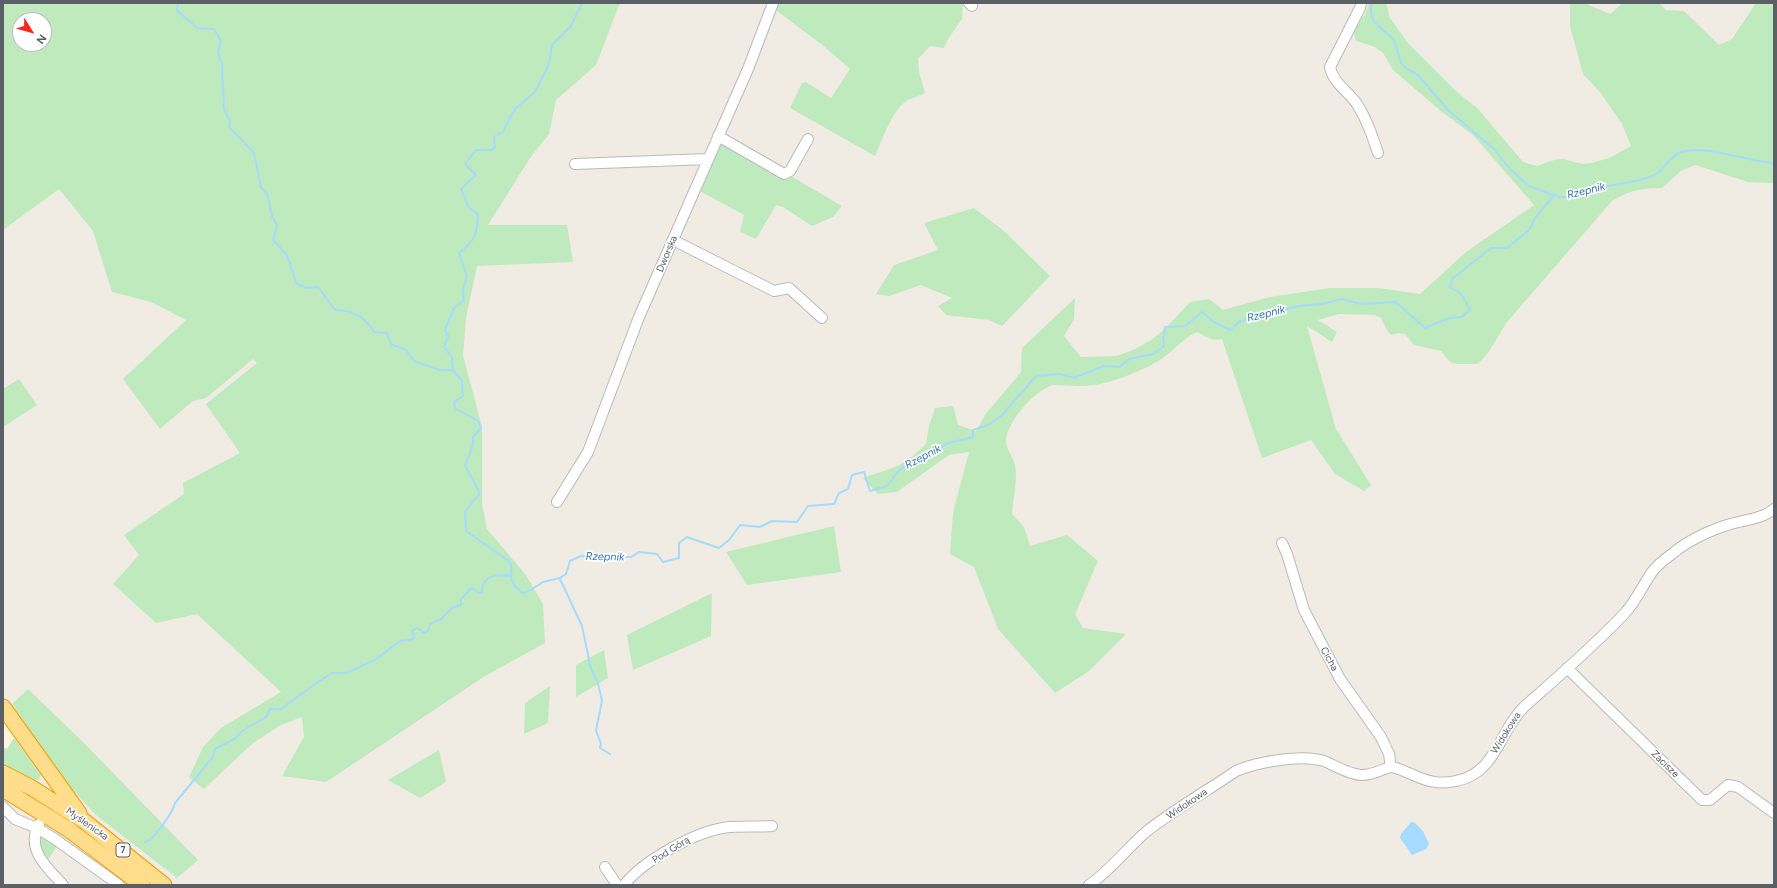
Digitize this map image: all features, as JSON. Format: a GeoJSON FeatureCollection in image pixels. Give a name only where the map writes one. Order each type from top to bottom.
{"type":"FeatureCollection","features":[{"type":"Feature","properties":{"kind":"highway"},"geometry":{"type":"LineString","coordinates":[[3,707],[84,821]]}},
{"type":"Feature","properties":{"kind":"highway"},"geometry":{"type":"LineString","coordinates":[[32,788],[47,782],[48,770]]}},
{"type":"Feature","properties":{"kind":"highway","name":"Myślenicka"},"geometry":{"type":"LineString","coordinates":[[3,773],[32,788],[84,821],[164,885]]}},
{"type":"Feature","properties":{"kind":"highway","name":"Myślenicka"},"geometry":{"type":"LineString","coordinates":[[3,789],[44,813],[87,842],[142,885]]}},
{"type":"Feature","properties":{"kind":"street","name":"Dworska"},"geometry":{"type":"LineString","coordinates":[[557,502],[588,452],[639,317],[749,66],[773,3]]}},
{"type":"Feature","properties":{"kind":"street"},"geometry":{"type":"LineString","coordinates":[[1361,3],[1360,8],[1330,67],[1332,75],[1356,103],[1368,123],[1378,153]]}},
{"type":"Feature","properties":{"kind":"street"},"geometry":{"type":"LineString","coordinates":[[718,136],[784,174],[790,171],[808,138]]}},
{"type":"Feature","properties":{"kind":"street"},"geometry":{"type":"LineString","coordinates":[[575,164],[708,159]]}},
{"type":"Feature","properties":{"kind":"street"},"geometry":{"type":"LineString","coordinates":[[673,240],[774,291],[789,288],[822,318]]}},
{"type":"Feature","properties":{"kind":"street","name":"Widokowa"},"geometry":{"type":"LineString","coordinates":[[1089,885],[1099,878],[1133,843],[1148,830],[1236,771],[1249,766],[1263,762],[1307,758],[1323,761],[1354,774],[1364,776],[1378,773],[1391,767],[1400,769],[1424,780],[1437,783],[1456,782],[1479,771],[1490,759],[1521,710],[1625,612],[1653,570],[1672,553],[1724,526],[1750,519],[1774,509]]}},
{"type":"Feature","properties":{"kind":"street","name":"Cicha"},"geometry":{"type":"LineString","coordinates":[[1282,543],[1287,554],[1304,610],[1340,679],[1381,737],[1389,754],[1391,767]]}},
{"type":"Feature","properties":{"kind":"street","name":"Zacisze"},"geometry":{"type":"LineString","coordinates":[[1567,668],[1702,800],[1710,800],[1728,785],[1738,787],[1774,813]]}},
{"type":"Feature","properties":{"kind":"street"},"geometry":{"type":"LineString","coordinates":[[3,807],[15,819],[37,828],[119,885]]}},
{"type":"Feature","properties":{"kind":"street"},"geometry":{"type":"LineString","coordinates":[[44,813],[37,828],[35,840],[38,857],[63,885]]}},
{"type":"Feature","properties":{"kind":"street","name":"Pod Górą"},"geometry":{"type":"LineString","coordinates":[[624,885],[632,875],[695,836],[729,827],[772,826]]}},
{"type":"Feature","properties":{"kind":"street"},"geometry":{"type":"LineString","coordinates":[[605,867],[617,885]]}},
{"type":"Feature","properties":{"kind":"shaded area"},"geometry":{"type":"Polygon","coordinates":[[[3,722],[14,738],[7,749],[3,747],[3,722]]]}},
{"type":"Feature","properties":{"kind":"green space"},"geometry":{"type":"Polygon","coordinates":[[[3,3],[620,3],[596,65],[556,100],[549,134],[530,158],[488,225],[567,225],[573,262],[477,266],[466,318],[463,355],[482,427],[482,504],[487,529],[526,575],[543,604],[545,643],[485,676],[326,782],[282,776],[304,737],[302,717],[281,725],[253,743],[204,789],[189,777],[203,747],[221,728],[281,692],[197,614],[156,623],[113,584],[139,555],[124,535],[184,494],[183,483],[240,453],[206,404],[257,363],[253,359],[206,398],[193,401],[160,429],[123,379],[186,320],[151,302],[112,292],[93,231],[59,189],[3,230],[3,3]]]}},
{"type":"Feature","properties":{"kind":"green space"},"geometry":{"type":"Polygon","coordinates":[[[778,3],[963,3],[962,19],[948,39],[944,48],[930,46],[918,59],[919,72],[925,93],[905,102],[900,107],[891,119],[875,156],[790,108],[802,83],[806,82],[831,98],[850,69],[821,44],[777,11],[778,3]]]}},
{"type":"Feature","properties":{"kind":"green space"},"geometry":{"type":"Polygon","coordinates":[[[1369,3],[1386,3],[1390,18],[1408,43],[1456,91],[1478,109],[1523,162],[1537,166],[1554,160],[1563,159],[1582,164],[1591,163],[1609,158],[1631,146],[1622,124],[1600,92],[1583,74],[1570,26],[1570,3],[1584,3],[1610,14],[1623,3],[1659,3],[1666,10],[1684,11],[1719,45],[1732,39],[1756,3],[1774,3],[1774,183],[1748,182],[1695,165],[1681,171],[1662,188],[1637,190],[1612,201],[1507,322],[1488,353],[1478,364],[1457,364],[1450,362],[1441,351],[1414,345],[1405,334],[1399,333],[1391,335],[1381,318],[1375,315],[1339,314],[1318,320],[1337,332],[1332,342],[1307,326],[1336,429],[1371,485],[1364,491],[1335,474],[1311,440],[1262,458],[1222,339],[1212,339],[1197,332],[1188,337],[1165,357],[1128,376],[1101,384],[1079,386],[1053,385],[1046,388],[1031,399],[1017,415],[1006,439],[1006,443],[1014,461],[1016,470],[1012,514],[1024,527],[1030,546],[1067,535],[1098,561],[1075,614],[1083,628],[1126,634],[1089,671],[1055,693],[998,629],[974,567],[950,554],[953,512],[969,452],[949,455],[897,492],[878,494],[863,478],[898,466],[913,456],[926,444],[929,426],[935,408],[953,406],[958,425],[976,431],[985,415],[1021,372],[1022,348],[1075,298],[1074,319],[1064,336],[1081,357],[1117,356],[1135,349],[1151,340],[1165,329],[1190,302],[1209,299],[1223,310],[1270,297],[1330,288],[1379,288],[1420,294],[1466,252],[1534,205],[1473,135],[1442,112],[1393,70],[1383,53],[1375,47],[1356,41],[1353,30],[1365,15],[1369,3]]]}},
{"type":"Feature","properties":{"kind":"green space"},"geometry":{"type":"Polygon","coordinates":[[[718,142],[782,177],[789,175],[842,206],[833,217],[812,226],[783,207],[776,205],[756,239],[740,232],[744,215],[698,190],[718,142]]]}},
{"type":"Feature","properties":{"kind":"green space"},"geometry":{"type":"Polygon","coordinates":[[[974,208],[1004,231],[1050,276],[1002,326],[989,320],[946,315],[938,306],[952,298],[921,285],[889,296],[876,294],[894,265],[938,250],[924,223],[974,208]]]}},
{"type":"Feature","properties":{"kind":"green space"},"geometry":{"type":"Polygon","coordinates":[[[19,379],[37,405],[3,427],[3,389],[19,379]]]}},
{"type":"Feature","properties":{"kind":"green space"},"geometry":{"type":"Polygon","coordinates":[[[834,526],[841,572],[747,585],[726,552],[834,526]]]}},
{"type":"Feature","properties":{"kind":"green space"},"geometry":{"type":"Polygon","coordinates":[[[712,593],[711,636],[633,670],[627,635],[712,593]]]}},
{"type":"Feature","properties":{"kind":"green space"},"geometry":{"type":"Polygon","coordinates":[[[604,650],[608,678],[576,697],[576,665],[604,650]]]}},
{"type":"Feature","properties":{"kind":"green space"},"geometry":{"type":"Polygon","coordinates":[[[550,686],[548,723],[524,734],[525,703],[550,686]]]}},
{"type":"Feature","properties":{"kind":"green space"},"geometry":{"type":"Polygon","coordinates":[[[28,689],[82,741],[198,860],[177,878],[96,815],[63,779],[12,704],[28,689]]]}},
{"type":"Feature","properties":{"kind":"green space"},"geometry":{"type":"Polygon","coordinates":[[[14,738],[41,774],[39,780],[30,780],[25,778],[3,765],[3,747],[7,749],[14,738]]]}},
{"type":"Feature","properties":{"kind":"green space"},"geometry":{"type":"Polygon","coordinates":[[[439,750],[446,782],[420,798],[388,780],[439,750]]]}},
{"type":"Feature","properties":{"kind":"green space"},"geometry":{"type":"Polygon","coordinates":[[[40,835],[58,845],[47,861],[41,848],[40,835]]]}},
{"type":"Feature","properties":{"kind":"water"},"geometry":{"type":"Polygon","coordinates":[[[1411,822],[1414,822],[1423,831],[1429,844],[1426,849],[1412,855],[1400,838],[1401,834],[1411,822]]]}},
{"type":"Feature","properties":{"kind":"waterway"},"geometry":{"type":"LineString","coordinates":[[178,3],[177,10],[197,28],[214,29],[221,41],[218,53],[222,64],[224,109],[230,121],[229,127],[254,153],[261,187],[267,194],[272,216],[277,226],[273,240],[287,255],[296,283],[306,288],[318,287],[335,310],[347,311],[358,315],[374,332],[387,333],[391,344],[406,350],[414,361],[440,370],[453,370]]}},
{"type":"Feature","properties":{"kind":"waterway","name":"Rzepnik"},"geometry":{"type":"LineString","coordinates":[[582,3],[571,26],[552,45],[549,64],[535,92],[516,108],[503,132],[494,137],[495,147],[491,150],[476,150],[465,164],[476,175],[461,189],[469,208],[478,214],[477,227],[472,240],[459,253],[467,276],[463,289],[464,300],[454,308],[445,330],[448,336],[444,347],[452,357],[453,370],[462,381],[463,396],[454,402],[455,408],[478,421],[481,428],[473,437],[473,445],[465,466],[480,493],[465,512],[466,531],[510,562],[512,567],[512,581],[522,593],[529,591],[543,582],[560,578],[566,574],[570,561],[581,556],[631,557],[639,552],[657,554],[663,562],[679,558],[679,543],[687,537],[719,548],[729,540],[740,525],[760,527],[772,521],[797,522],[808,506],[834,504],[839,493],[848,489],[852,475],[864,472],[870,491],[887,486],[900,469],[949,443],[973,437],[973,430],[988,425],[1001,416],[1036,376],[1060,374],[1074,378],[1104,366],[1120,367],[1129,359],[1153,354],[1164,346],[1163,338],[1165,327],[1185,326],[1202,312],[1214,322],[1230,330],[1240,321],[1299,306],[1322,304],[1342,299],[1361,304],[1396,302],[1425,328],[1449,318],[1462,317],[1470,309],[1461,294],[1450,287],[1452,279],[1491,248],[1507,248],[1529,230],[1536,217],[1554,195],[1569,197],[1588,189],[1644,179],[1659,172],[1678,153],[1691,150],[1703,150],[1774,163]]}},
{"type":"Feature","properties":{"kind":"waterway"},"geometry":{"type":"LineString","coordinates":[[1371,3],[1371,13],[1374,22],[1394,40],[1401,63],[1407,69],[1417,74],[1448,110],[1494,149],[1510,169],[1529,186],[1553,195]]}},
{"type":"Feature","properties":{"kind":"waterway"},"geometry":{"type":"LineString","coordinates":[[145,842],[149,840],[163,825],[171,813],[175,803],[212,758],[215,749],[236,738],[242,731],[266,717],[270,709],[281,709],[332,673],[346,673],[375,660],[400,641],[411,640],[414,638],[412,631],[417,628],[424,633],[428,631],[430,624],[441,619],[452,608],[461,605],[461,599],[472,588],[479,593],[482,592],[483,584],[489,578],[496,575],[511,576]]}},
{"type":"Feature","properties":{"kind":"waterway"},"geometry":{"type":"LineString","coordinates":[[560,579],[582,626],[591,669],[597,680],[602,701],[596,730],[601,744],[600,748],[610,754]]}}]}
